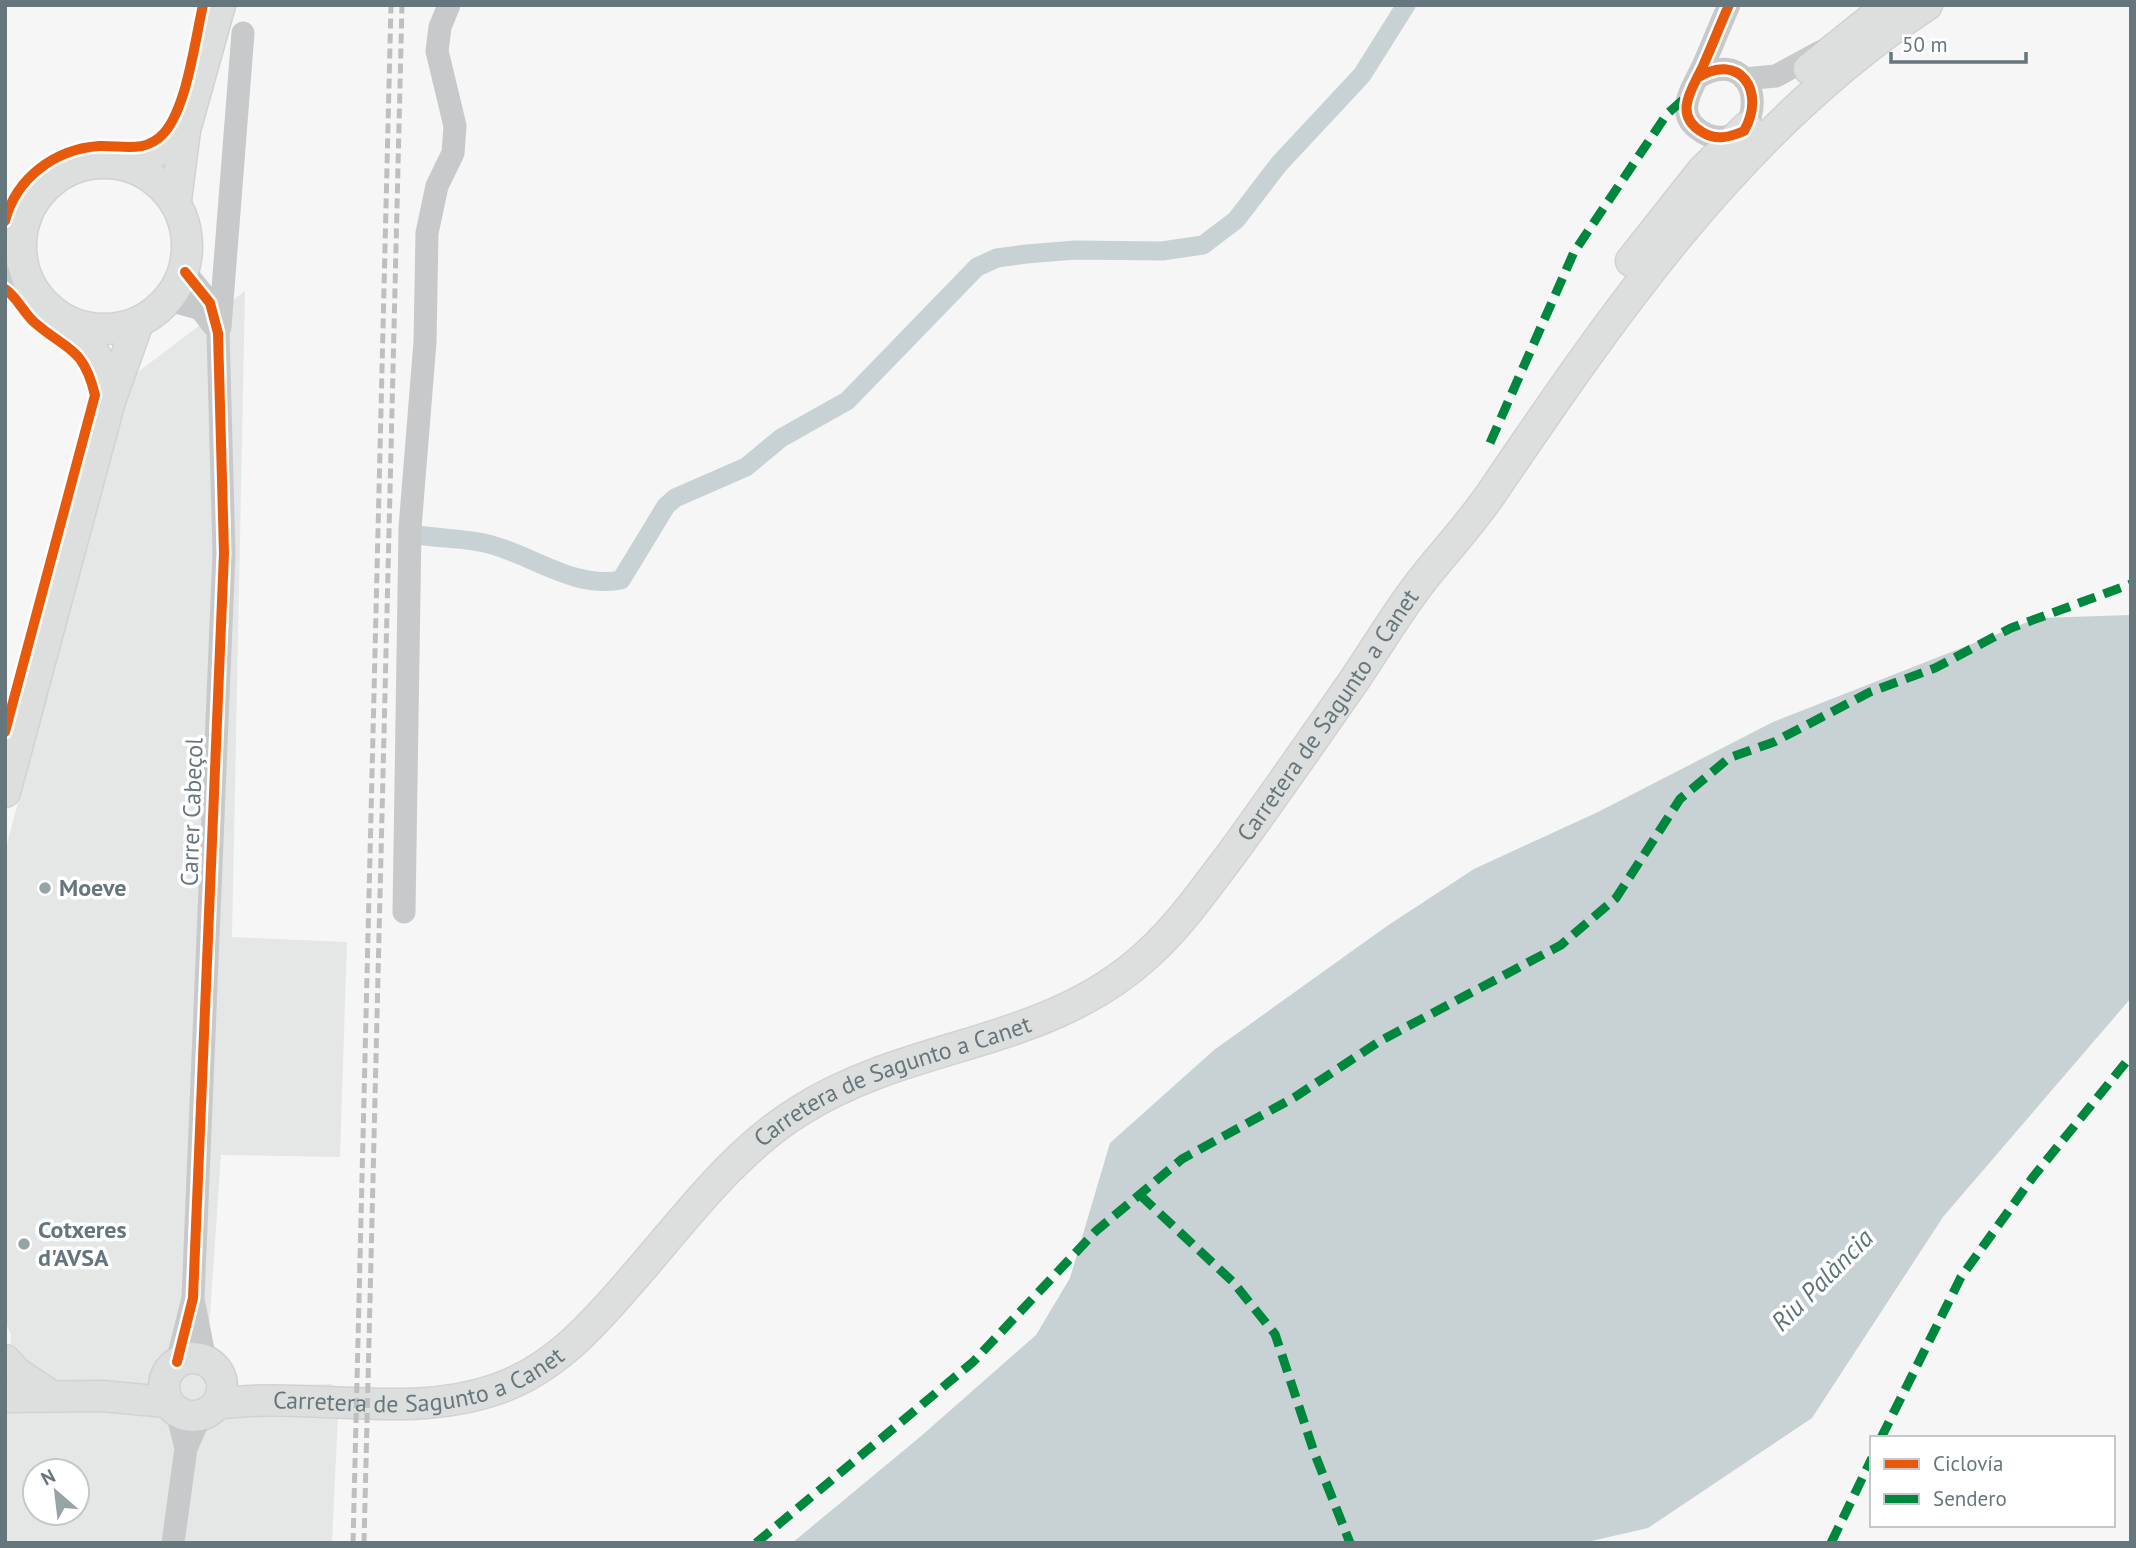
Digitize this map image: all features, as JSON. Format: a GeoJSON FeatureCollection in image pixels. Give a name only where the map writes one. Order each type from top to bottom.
{"type":"FeatureCollection","features":[{"type":"Feature","properties":{"kind":"main road"},"geometry":{"type":"LineString","coordinates":[[176,200],[185,130],[220,5]]}},
{"type":"Feature","properties":{"kind":"main road"},"geometry":{"type":"LineString","coordinates":[[1422,580],[1442,540],[1566,353],[1644,242],[1689,187],[1744,131],[1850,34],[1889,5]]}},
{"type":"Feature","properties":{"kind":"main road"},"geometry":{"type":"LineString","coordinates":[[1569,380],[1585,346],[1609,309],[1674,223],[1735,152],[1744,131],[1760,126],[1851,47],[1914,5]]}},
{"type":"Feature","properties":{"kind":"main road"},"geometry":{"type":"LineString","coordinates":[[1422,580],[1492,493],[1657,258],[1758,143],[1824,82],[1927,5]]}},
{"type":"Feature","properties":{"kind":"main road"},"geometry":{"type":"LineString","coordinates":[[134,167],[185,130]]}},
{"type":"Feature","properties":{"kind":"main road"},"geometry":{"type":"LineString","coordinates":[[96,162],[134,167],[158,180],[176,200],[188,235],[185,271],[169,300],[138,323],[109,330],[80,327],[50,312],[17,282],[21,262],[13,242],[32,201],[60,174],[96,162]]}},
{"type":"Feature","properties":{"kind":"main road"},"geometry":{"type":"LineString","coordinates":[[5,792],[110,401],[138,323]]}},
{"type":"Feature","properties":{"kind":"main road"},"geometry":{"type":"LineString","coordinates":[[80,327],[101,366],[110,401]]}},
{"type":"Feature","properties":{"kind":"main road","name":"Carretera de Sagunto a Canet"},"geometry":{"type":"LineString","coordinates":[[5,1397],[102,1396],[191,1389],[258,1398],[440,1401],[498,1389],[544,1366],[587,1331],[728,1169],[772,1130],[803,1108],[878,1071],[1060,1014],[1102,991],[1173,932],[1277,793],[1422,580]]}},
{"type":"Feature","properties":{"kind":"main road"},"geometry":{"type":"LineString","coordinates":[[5,1360],[17,1373],[50,1395]]}},
{"type":"Feature","properties":{"kind":"street"},"geometry":{"type":"LineString","coordinates":[[404,912],[410,528],[425,342],[427,233],[437,186],[453,153],[455,126],[437,51],[440,27],[449,5]]}},
{"type":"Feature","properties":{"kind":"street"},"geometry":{"type":"LineString","coordinates":[[1689,187],[1703,156],[1698,131],[1686,111],[1687,96],[1728,5]]}},
{"type":"Feature","properties":{"kind":"street"},"geometry":{"type":"LineString","coordinates":[[218,333],[223,306],[243,33]]}},
{"type":"Feature","properties":{"kind":"street"},"geometry":{"type":"LineString","coordinates":[[1697,78],[1716,69],[1735,74],[1776,76],[1850,34]]}},
{"type":"Feature","properties":{"kind":"street"},"geometry":{"type":"LineString","coordinates":[[1698,131],[1721,138],[1744,131],[1754,111],[1754,100],[1735,74],[1717,62],[1711,46]]}},
{"type":"Feature","properties":{"kind":"street","name":"Carrer Cabeçol"},"geometry":{"type":"LineString","coordinates":[[173,1543],[191,1389],[224,553],[218,333],[210,303],[185,271]]}},
{"type":"Feature","properties":{"kind":"street"},"geometry":{"type":"LineString","coordinates":[[169,300],[201,309],[218,333]]}},
{"type":"Feature","properties":{"kind":"shaded area"},"geometry":{"type":"Polygon","coordinates":[[[245,291],[232,937],[347,942],[340,1157],[221,1155],[205,1388],[332,1384],[338,1416],[332,1543],[5,1543],[5,1411],[11,1335],[5,1321],[5,851],[134,375],[245,291]]]}},
{"type":"Feature","properties":{"kind":"water","name":"Riu Palància"},"geometry":{"type":"Polygon","coordinates":[[[2131,615],[2131,998],[1943,1217],[1812,1418],[1648,1528],[1583,1543],[792,1543],[920,1437],[1036,1335],[1070,1278],[1110,1143],[1214,1050],[1387,926],[1474,869],[1598,812],[1773,722],[2038,618],[2131,615]]]}},
{"type":"Feature","properties":{"kind":"waterway"},"geometry":{"type":"LineString","coordinates":[[418,535],[492,545],[587,580],[621,580],[666,506],[675,498],[746,467],[781,438],[847,401],[977,267],[997,258],[1026,254],[1076,250],[1162,251],[1203,245],[1236,220],[1279,164],[1362,75],[1406,5]]}},
{"type":"Feature","properties":{"kind":"railway"},"geometry":{"type":"LineString","coordinates":[[353,1543],[391,5]]}},
{"type":"Feature","properties":{"kind":"railway"},"geometry":{"type":"LineString","coordinates":[[364,1543],[402,5]]}},
{"type":"Feature","properties":{"kind":"marked path"},"geometry":{"type":"LineString","coordinates":[[1490,443],[1574,252],[1667,114],[1687,96]]}},
{"type":"Feature","properties":{"kind":"marked path"},"geometry":{"type":"LineString","coordinates":[[756,1543],[973,1362],[1096,1231],[1182,1159],[1295,1097],[1380,1041],[1561,945],[1616,898],[1680,799],[1729,758],[1774,742],[1870,692],[1935,668],[2011,628],[2131,584]]}},
{"type":"Feature","properties":{"kind":"marked path"},"geometry":{"type":"LineString","coordinates":[[1882,1436],[1961,1277],[2033,1177],[2131,1056]]}},
{"type":"Feature","properties":{"kind":"marked path"},"geometry":{"type":"LineString","coordinates":[[1140,1195],[1233,1282],[1275,1334],[1314,1452],[1350,1543]]}},
{"type":"Feature","properties":{"kind":"marked path"},"geometry":{"type":"LineString","coordinates":[[1831,1543],[1870,1462]]}},
{"type":"Feature","properties":{"kind":"cycle path"},"geometry":{"type":"LineString","coordinates":[[5,221],[10,206],[28,179],[53,160],[83,148],[141,146],[157,140],[164,133],[179,107],[203,5]]}},
{"type":"Feature","properties":{"kind":"cycle path"},"geometry":{"type":"LineString","coordinates":[[1697,78],[1725,69],[1736,72],[1745,79],[1752,102],[1744,131],[1723,137],[1707,135],[1693,125],[1686,109],[1690,92],[1729,5]]}},
{"type":"Feature","properties":{"kind":"cycle path"},"geometry":{"type":"LineString","coordinates":[[177,1362],[193,1298],[224,553],[218,333],[210,303],[185,272]]}},
{"type":"Feature","properties":{"kind":"cycle path"},"geometry":{"type":"LineString","coordinates":[[5,289],[34,322],[79,358],[95,395],[5,732]]}},
{"type":"Feature","properties":{"kind":"place","name":"Moeve"},"geometry":{"type":"Point","coordinates":[45,888]}},
{"type":"Feature","properties":{"kind":"place","name":"Cotxeres d'AVSA"},"geometry":{"type":"Point","coordinates":[24,1244]}}]}
